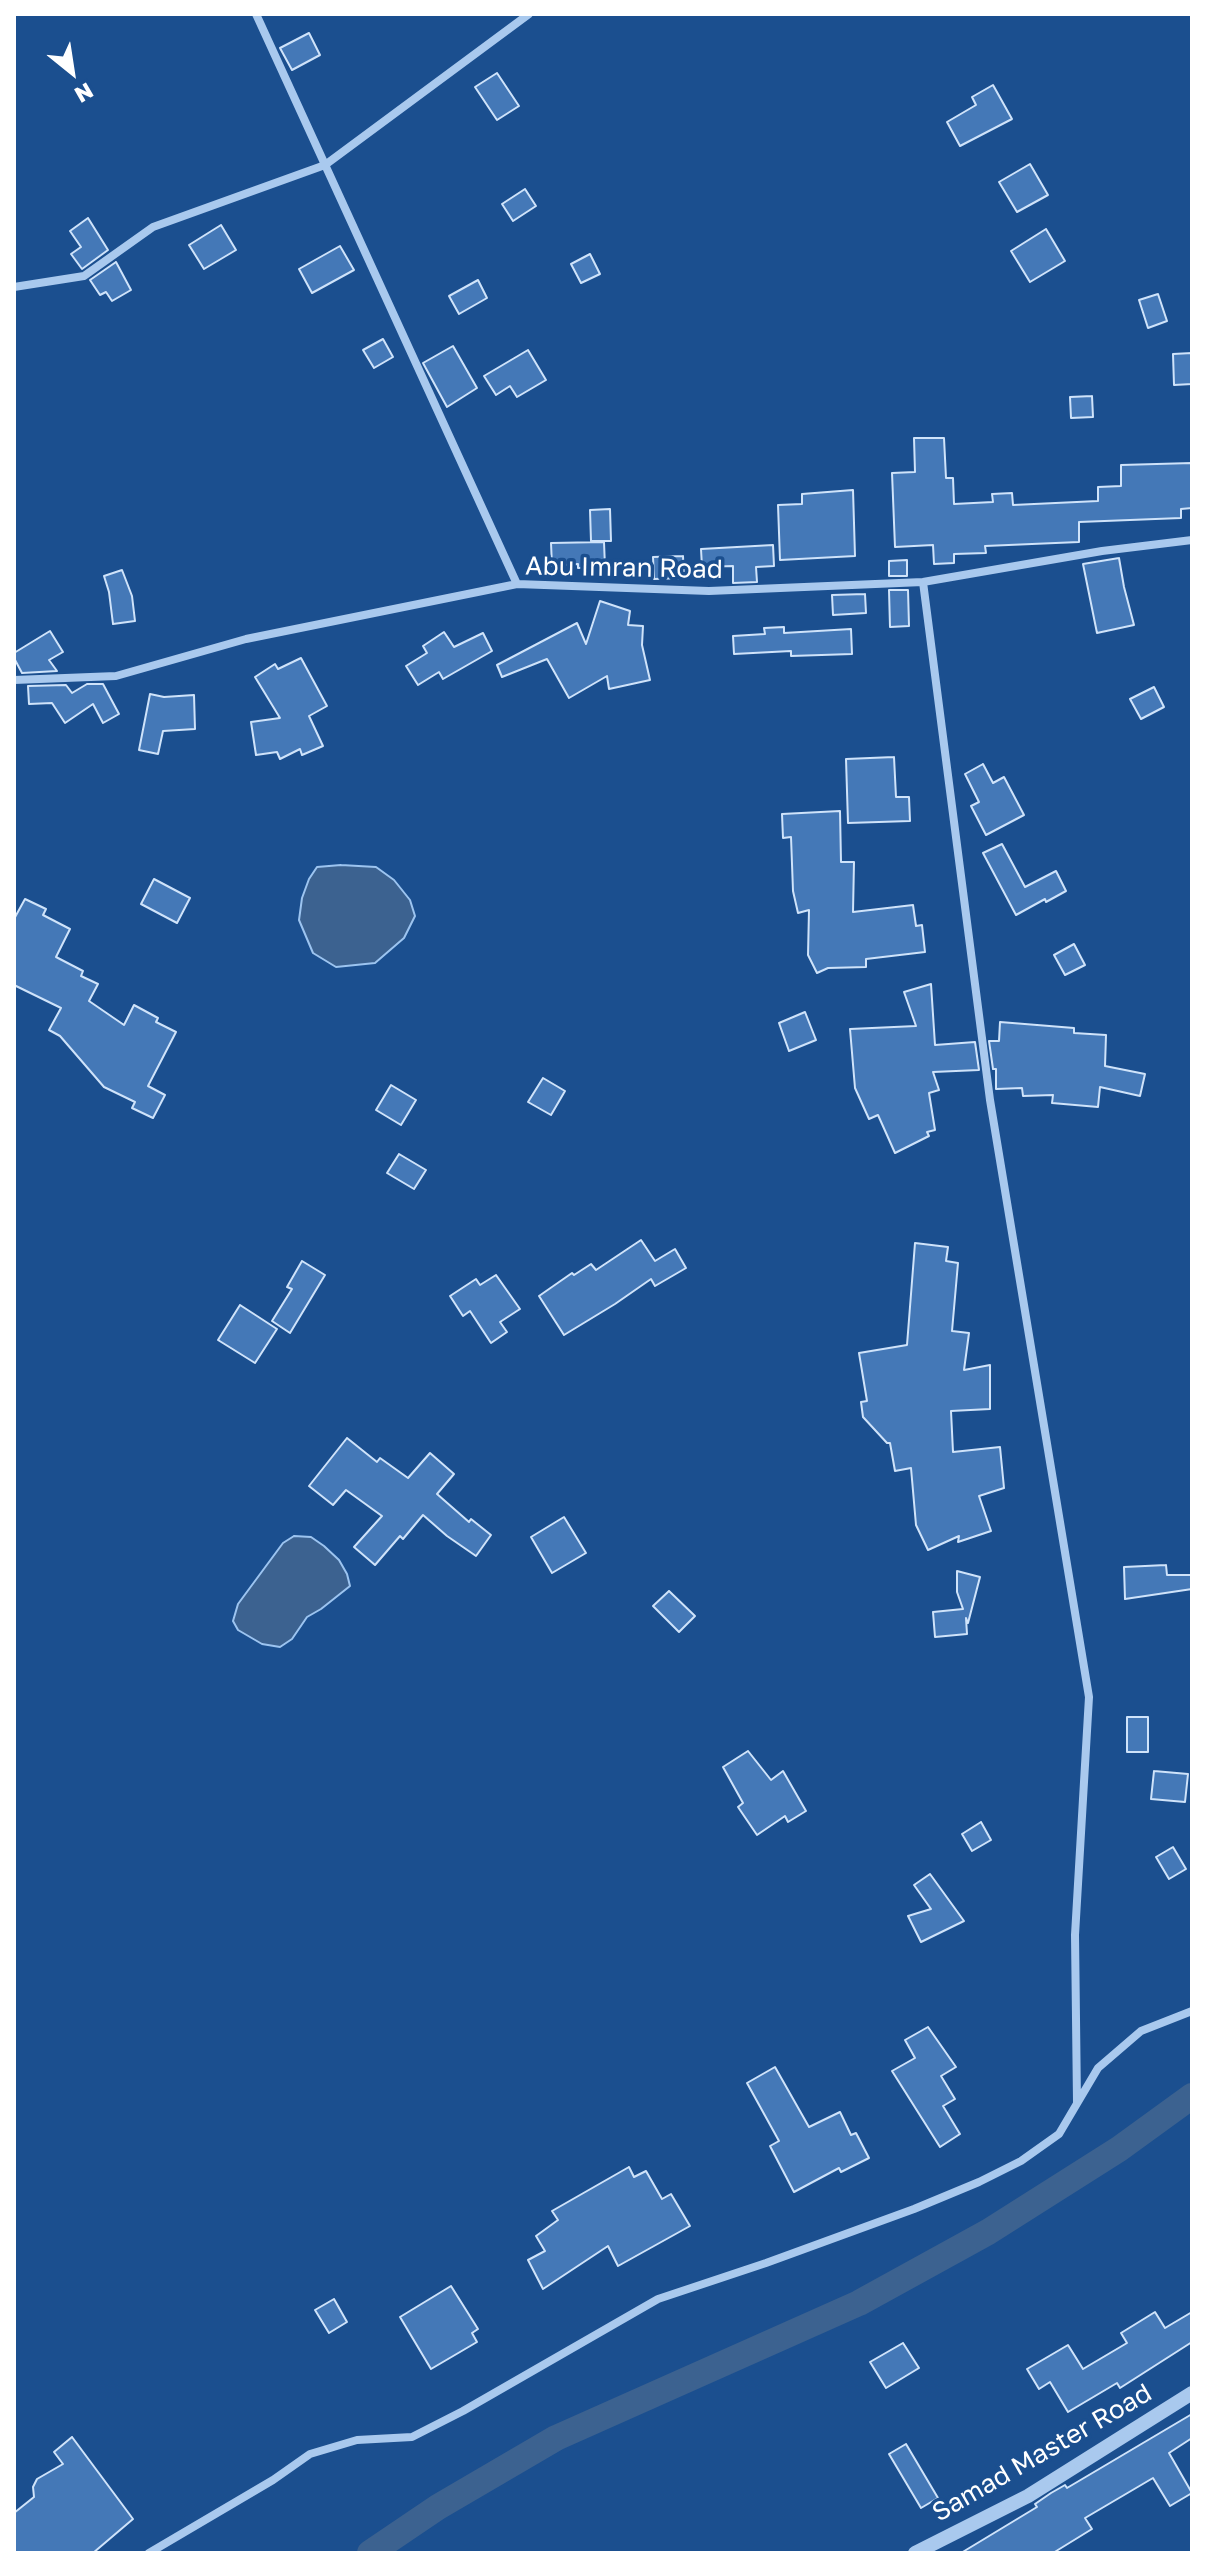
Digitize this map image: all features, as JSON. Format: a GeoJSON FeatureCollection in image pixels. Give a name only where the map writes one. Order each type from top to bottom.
{"type":"FeatureCollection","features":[{"type":"Feature","properties":{"kind":"street"},"geometry":{"type":"LineString","coordinates":[[256,14],[517,584]]}},
{"type":"Feature","properties":{"kind":"street"},"geometry":{"type":"LineString","coordinates":[[14,287],[84,276],[153,227],[325,165],[529,14]]}},
{"type":"Feature","properties":{"kind":"street","name":"Abu Imran Road"},"geometry":{"type":"LineString","coordinates":[[14,680],[116,676],[246,639],[517,584],[709,591],[923,582],[1102,551],[1192,540]]}},
{"type":"Feature","properties":{"kind":"street"},"geometry":{"type":"LineString","coordinates":[[923,582],[990,1100],[1089,1697],[1075,1935],[1077,2102]]}},
{"type":"Feature","properties":{"kind":"street"},"geometry":{"type":"LineString","coordinates":[[149,2553],[273,2480],[310,2454],[357,2440],[412,2437],[658,2299],[914,2209],[1021,2161],[1059,2134],[1098,2068],[1141,2031],[1192,2011]]}},
{"type":"Feature","properties":{"kind":"street","name":"Samad Master Road"},"geometry":{"type":"LineString","coordinates":[[915,2553],[1028,2496],[1192,2393]]}},
{"type":"Feature","properties":{"kind":"water"},"geometry":{"type":"Polygon","coordinates":[[[317,867],[376,867],[394,880],[410,900],[415,916],[404,938],[375,963],[336,967],[313,953],[299,920],[302,898],[317,867]]]}},
{"type":"Feature","properties":{"kind":"water"},"geometry":{"type":"Polygon","coordinates":[[[294,1536],[311,1537],[324,1546],[339,1560],[350,1586],[307,1617],[292,1639],[280,1647],[262,1644],[238,1630],[233,1621],[238,1604],[283,1543],[294,1536]]]}},
{"type":"Feature","properties":{"kind":"building"},"geometry":{"type":"Polygon","coordinates":[[[309,33],[320,55],[292,70],[280,48],[309,33]]]}},
{"type":"Feature","properties":{"kind":"building"},"geometry":{"type":"Polygon","coordinates":[[[497,73],[519,106],[497,120],[475,87],[497,73]]]}},
{"type":"Feature","properties":{"kind":"building"},"geometry":{"type":"Polygon","coordinates":[[[993,85],[1012,119],[960,146],[947,122],[976,105],[972,97],[993,85]]]}},
{"type":"Feature","properties":{"kind":"building"},"geometry":{"type":"Polygon","coordinates":[[[1030,164],[1048,195],[1017,212],[999,182],[1030,164]]]}},
{"type":"Feature","properties":{"kind":"building"},"geometry":{"type":"Polygon","coordinates":[[[525,189],[536,206],[513,221],[502,204],[525,189]]]}},
{"type":"Feature","properties":{"kind":"building"},"geometry":{"type":"Polygon","coordinates":[[[88,218],[108,250],[82,269],[71,254],[81,247],[70,231],[88,218]]]}},
{"type":"Feature","properties":{"kind":"building"},"geometry":{"type":"Polygon","coordinates":[[[221,225],[236,250],[204,269],[189,245],[221,225]]]}},
{"type":"Feature","properties":{"kind":"building"},"geometry":{"type":"Polygon","coordinates":[[[1046,229],[1065,261],[1030,282],[1011,251],[1046,229]]]}},
{"type":"Feature","properties":{"kind":"building"},"geometry":{"type":"Polygon","coordinates":[[[340,246],[354,270],[312,293],[299,269],[340,246]]]}},
{"type":"Feature","properties":{"kind":"building"},"geometry":{"type":"Polygon","coordinates":[[[590,254],[600,274],[581,283],[571,264],[590,254]]]}},
{"type":"Feature","properties":{"kind":"building"},"geometry":{"type":"Polygon","coordinates":[[[116,262],[131,290],[112,301],[106,292],[100,295],[90,280],[116,262]]]}},
{"type":"Feature","properties":{"kind":"building"},"geometry":{"type":"Polygon","coordinates":[[[478,280],[487,298],[459,314],[449,296],[478,280]]]}},
{"type":"Feature","properties":{"kind":"building"},"geometry":{"type":"Polygon","coordinates":[[[1158,294],[1167,321],[1148,328],[1139,300],[1158,294]]]}},
{"type":"Feature","properties":{"kind":"building"},"geometry":{"type":"Polygon","coordinates":[[[383,339],[393,357],[374,368],[363,350],[383,339]]]}},
{"type":"Feature","properties":{"kind":"building"},"geometry":{"type":"Polygon","coordinates":[[[453,346],[477,388],[447,407],[423,363],[453,346]]]}},
{"type":"Feature","properties":{"kind":"building"},"geometry":{"type":"Polygon","coordinates":[[[528,350],[546,380],[517,397],[510,386],[496,395],[484,376],[528,350]]]}},
{"type":"Feature","properties":{"kind":"building"},"geometry":{"type":"Polygon","coordinates":[[[1192,353],[1192,384],[1174,385],[1173,354],[1192,353]]]}},
{"type":"Feature","properties":{"kind":"building"},"geometry":{"type":"Polygon","coordinates":[[[1092,396],[1093,417],[1071,418],[1070,397],[1092,396]]]}},
{"type":"Feature","properties":{"kind":"building"},"geometry":{"type":"Polygon","coordinates":[[[914,438],[944,438],[946,478],[953,478],[954,504],[993,502],[992,494],[1012,493],[1013,505],[1098,501],[1098,487],[1121,486],[1121,465],[1192,463],[1192,508],[1181,509],[1181,518],[1079,522],[1079,542],[985,546],[986,553],[954,554],[954,563],[934,564],[933,545],[895,547],[892,473],[915,472],[914,438]]]}},
{"type":"Feature","properties":{"kind":"building"},"geometry":{"type":"Polygon","coordinates":[[[853,490],[855,556],[780,560],[778,505],[802,504],[802,494],[853,490]]]}},
{"type":"Feature","properties":{"kind":"building"},"geometry":{"type":"Polygon","coordinates":[[[610,509],[611,541],[591,541],[590,510],[610,509]]]}},
{"type":"Feature","properties":{"kind":"building"},"geometry":{"type":"Polygon","coordinates":[[[604,542],[605,567],[578,568],[578,564],[552,566],[551,543],[604,542]]]}},
{"type":"Feature","properties":{"kind":"building"},"geometry":{"type":"Polygon","coordinates":[[[773,545],[774,566],[756,567],[757,582],[733,583],[733,566],[702,567],[701,549],[773,545]]]}},
{"type":"Feature","properties":{"kind":"building"},"geometry":{"type":"Polygon","coordinates":[[[683,556],[684,578],[654,579],[653,557],[683,556]]]}},
{"type":"Feature","properties":{"kind":"building"},"geometry":{"type":"Polygon","coordinates":[[[1119,558],[1134,625],[1097,633],[1083,564],[1119,558]]]}},
{"type":"Feature","properties":{"kind":"building"},"geometry":{"type":"Polygon","coordinates":[[[907,560],[907,576],[889,576],[889,561],[907,560]]]}},
{"type":"Feature","properties":{"kind":"building"},"geometry":{"type":"Polygon","coordinates":[[[122,570],[132,596],[135,621],[113,624],[104,576],[122,570]]]}},
{"type":"Feature","properties":{"kind":"building"},"geometry":{"type":"Polygon","coordinates":[[[889,590],[908,590],[909,626],[890,627],[889,590]]]}},
{"type":"Feature","properties":{"kind":"building"},"geometry":{"type":"Polygon","coordinates":[[[865,594],[866,613],[833,615],[832,595],[865,594]]]}},
{"type":"Feature","properties":{"kind":"building"},"geometry":{"type":"Polygon","coordinates":[[[600,601],[630,611],[628,625],[643,626],[642,645],[650,680],[609,689],[607,676],[569,698],[547,659],[502,677],[497,665],[577,623],[586,644],[600,601]]]}},
{"type":"Feature","properties":{"kind":"building"},"geometry":{"type":"Polygon","coordinates":[[[784,627],[784,633],[851,629],[852,654],[791,656],[791,651],[734,654],[733,636],[765,634],[764,628],[784,627]]]}},
{"type":"Feature","properties":{"kind":"building"},"geometry":{"type":"Polygon","coordinates":[[[50,631],[63,652],[49,660],[57,671],[22,673],[14,653],[50,631]]]}},
{"type":"Feature","properties":{"kind":"building"},"geometry":{"type":"Polygon","coordinates":[[[444,632],[454,647],[483,633],[492,651],[443,679],[439,672],[418,685],[406,666],[427,653],[423,646],[444,632]]]}},
{"type":"Feature","properties":{"kind":"building"},"geometry":{"type":"Polygon","coordinates":[[[301,658],[327,706],[309,716],[323,746],[302,755],[300,749],[280,759],[277,752],[256,755],[251,722],[280,718],[255,677],[275,664],[278,669],[301,658]]]}},
{"type":"Feature","properties":{"kind":"building"},"geometry":{"type":"Polygon","coordinates":[[[87,684],[103,684],[119,714],[103,723],[93,704],[65,723],[52,703],[29,704],[28,686],[66,685],[72,693],[87,684]]]}},
{"type":"Feature","properties":{"kind":"building"},"geometry":{"type":"Polygon","coordinates":[[[1154,687],[1164,707],[1141,719],[1130,699],[1154,687]]]}},
{"type":"Feature","properties":{"kind":"building"},"geometry":{"type":"Polygon","coordinates":[[[150,694],[164,697],[194,695],[195,729],[163,731],[158,754],[139,750],[150,694]]]}},
{"type":"Feature","properties":{"kind":"building"},"geometry":{"type":"Polygon","coordinates":[[[894,757],[896,797],[909,797],[910,821],[848,823],[846,759],[894,757]]]}},
{"type":"Feature","properties":{"kind":"building"},"geometry":{"type":"Polygon","coordinates":[[[983,764],[993,783],[1004,777],[1024,815],[986,835],[971,806],[979,802],[965,774],[983,764]]]}},
{"type":"Feature","properties":{"kind":"building"},"geometry":{"type":"Polygon","coordinates":[[[840,811],[841,862],[854,862],[853,912],[913,905],[916,926],[922,925],[925,952],[866,959],[866,967],[828,968],[817,973],[808,955],[809,910],[798,913],[793,891],[791,837],[783,838],[782,814],[840,811]]]}},
{"type":"Feature","properties":{"kind":"building"},"geometry":{"type":"Polygon","coordinates":[[[1002,844],[1025,887],[1056,871],[1066,891],[1016,915],[983,853],[1002,844]]]}},
{"type":"Feature","properties":{"kind":"building"},"geometry":{"type":"Polygon","coordinates":[[[154,879],[190,898],[177,923],[141,904],[154,879]]]}},
{"type":"Feature","properties":{"kind":"building"},"geometry":{"type":"Polygon","coordinates":[[[25,899],[46,909],[43,915],[70,929],[56,957],[83,971],[81,976],[98,984],[89,1001],[124,1025],[134,1005],[158,1018],[156,1022],[176,1032],[148,1086],[165,1095],[153,1118],[132,1108],[135,1102],[104,1087],[60,1036],[49,1030],[61,1008],[14,985],[14,919],[25,899]]]}},
{"type":"Feature","properties":{"kind":"building"},"geometry":{"type":"Polygon","coordinates":[[[1074,944],[1085,965],[1065,975],[1054,955],[1074,944]]]}},
{"type":"Feature","properties":{"kind":"building"},"geometry":{"type":"Polygon","coordinates":[[[931,984],[935,1045],[975,1042],[979,1070],[933,1072],[939,1090],[929,1093],[935,1130],[895,1153],[878,1115],[869,1119],[855,1088],[850,1029],[916,1026],[904,992],[931,984]]]}},
{"type":"Feature","properties":{"kind":"building"},"geometry":{"type":"Polygon","coordinates":[[[805,1012],[816,1040],[789,1051],[779,1023],[805,1012]]]}},
{"type":"Feature","properties":{"kind":"building"},"geometry":{"type":"Polygon","coordinates":[[[1000,1022],[1074,1028],[1074,1033],[1106,1035],[1105,1066],[1145,1074],[1140,1096],[1100,1087],[1098,1107],[1052,1103],[1053,1095],[1023,1096],[1022,1088],[996,1089],[996,1069],[993,1069],[989,1041],[999,1041],[1000,1022]]]}},
{"type":"Feature","properties":{"kind":"building"},"geometry":{"type":"Polygon","coordinates":[[[543,1078],[565,1091],[551,1115],[528,1102],[543,1078]]]}},
{"type":"Feature","properties":{"kind":"building"},"geometry":{"type":"Polygon","coordinates":[[[391,1085],[416,1100],[401,1125],[376,1110],[391,1085]]]}},
{"type":"Feature","properties":{"kind":"building"},"geometry":{"type":"Polygon","coordinates":[[[399,1154],[426,1170],[414,1189],[387,1173],[399,1154]]]}},
{"type":"Feature","properties":{"kind":"building"},"geometry":{"type":"Polygon","coordinates":[[[641,1240],[655,1261],[675,1249],[686,1268],[655,1286],[651,1279],[564,1335],[539,1296],[591,1264],[596,1270],[641,1240]]]}},
{"type":"Feature","properties":{"kind":"building"},"geometry":{"type":"Polygon","coordinates":[[[915,1243],[948,1247],[946,1261],[958,1263],[952,1331],[969,1333],[964,1370],[990,1365],[990,1409],[951,1411],[953,1452],[1000,1447],[1004,1488],[979,1496],[991,1531],[958,1542],[959,1536],[928,1550],[916,1525],[911,1468],[895,1471],[890,1443],[863,1417],[861,1402],[867,1401],[859,1353],[907,1345],[915,1243]]]}},
{"type":"Feature","properties":{"kind":"building"},"geometry":{"type":"Polygon","coordinates":[[[302,1261],[325,1275],[290,1333],[272,1321],[292,1289],[287,1287],[302,1261]]]}},
{"type":"Feature","properties":{"kind":"building"},"geometry":{"type":"Polygon","coordinates":[[[496,1275],[520,1309],[500,1322],[507,1332],[491,1343],[470,1311],[463,1316],[450,1296],[476,1279],[480,1285],[496,1275]]]}},
{"type":"Feature","properties":{"kind":"building"},"geometry":{"type":"Polygon","coordinates":[[[240,1305],[277,1329],[255,1363],[218,1340],[240,1305]]]}},
{"type":"Feature","properties":{"kind":"building"},"geometry":{"type":"Polygon","coordinates":[[[347,1438],[377,1462],[380,1458],[408,1478],[430,1453],[454,1474],[437,1494],[469,1522],[471,1519],[491,1535],[476,1556],[423,1515],[375,1565],[354,1547],[382,1516],[346,1490],[333,1505],[309,1486],[347,1438]]]}},
{"type":"Feature","properties":{"kind":"building"},"geometry":{"type":"Polygon","coordinates":[[[564,1517],[586,1553],[552,1573],[531,1537],[564,1517]]]}},
{"type":"Feature","properties":{"kind":"building"},"geometry":{"type":"Polygon","coordinates":[[[1166,1565],[1167,1575],[1192,1575],[1192,1589],[1125,1599],[1124,1567],[1166,1565]]]}},
{"type":"Feature","properties":{"kind":"building"},"geometry":{"type":"Polygon","coordinates":[[[957,1571],[980,1577],[968,1623],[966,1618],[967,1634],[935,1637],[933,1612],[963,1609],[957,1592],[957,1571]]]}},
{"type":"Feature","properties":{"kind":"building"},"geometry":{"type":"Polygon","coordinates":[[[669,1591],[695,1616],[679,1632],[653,1606],[669,1591]]]}},
{"type":"Feature","properties":{"kind":"building"},"geometry":{"type":"Polygon","coordinates":[[[1127,1717],[1148,1717],[1148,1752],[1127,1752],[1127,1717]]]}},
{"type":"Feature","properties":{"kind":"building"},"geometry":{"type":"Polygon","coordinates":[[[748,1751],[771,1780],[783,1771],[806,1811],[788,1822],[785,1816],[757,1835],[738,1807],[743,1803],[723,1767],[748,1751]]]}},
{"type":"Feature","properties":{"kind":"building"},"geometry":{"type":"Polygon","coordinates":[[[1154,1771],[1188,1774],[1185,1802],[1151,1799],[1154,1771]]]}},
{"type":"Feature","properties":{"kind":"building"},"geometry":{"type":"Polygon","coordinates":[[[981,1822],[991,1840],[972,1851],[962,1834],[981,1822]]]}},
{"type":"Feature","properties":{"kind":"building"},"geometry":{"type":"Polygon","coordinates":[[[1173,1847],[1186,1869],[1169,1879],[1156,1857],[1173,1847]]]}},
{"type":"Feature","properties":{"kind":"building"},"geometry":{"type":"Polygon","coordinates":[[[930,1874],[964,1921],[921,1942],[908,1916],[931,1909],[914,1885],[930,1874]]]}},
{"type":"Feature","properties":{"kind":"building"},"geometry":{"type":"Polygon","coordinates":[[[928,2027],[956,2067],[941,2076],[955,2099],[943,2106],[960,2134],[940,2147],[892,2071],[915,2058],[905,2040],[928,2027]]]}},
{"type":"Feature","properties":{"kind":"building"},"geometry":{"type":"Polygon","coordinates":[[[775,2067],[809,2127],[840,2112],[851,2135],[856,2133],[869,2158],[841,2172],[839,2168],[794,2192],[770,2146],[779,2141],[747,2083],[775,2067]]]}},
{"type":"Feature","properties":{"kind":"building"},"geometry":{"type":"Polygon","coordinates":[[[629,2167],[634,2177],[646,2171],[662,2199],[671,2194],[690,2226],[618,2266],[608,2246],[543,2289],[528,2260],[545,2251],[536,2236],[558,2220],[552,2211],[629,2167]]]}},
{"type":"Feature","properties":{"kind":"building"},"geometry":{"type":"Polygon","coordinates":[[[451,2286],[478,2329],[472,2333],[477,2342],[431,2369],[400,2317],[451,2286]]]}},
{"type":"Feature","properties":{"kind":"building"},"geometry":{"type":"Polygon","coordinates":[[[334,2299],[347,2322],[329,2333],[315,2310],[334,2299]]]}},
{"type":"Feature","properties":{"kind":"building"},"geometry":{"type":"Polygon","coordinates":[[[1155,2312],[1165,2328],[1192,2312],[1192,2342],[1120,2388],[1117,2383],[1068,2412],[1050,2382],[1039,2389],[1027,2369],[1068,2345],[1083,2369],[1127,2343],[1121,2333],[1155,2312]]]}},
{"type":"Feature","properties":{"kind":"building"},"geometry":{"type":"Polygon","coordinates":[[[903,2343],[919,2368],[886,2388],[870,2362],[903,2343]]]}},
{"type":"Feature","properties":{"kind":"building"},"geometry":{"type":"Polygon","coordinates":[[[1192,2414],[1192,2438],[1169,2453],[1192,2493],[1170,2506],[1153,2478],[1085,2518],[1092,2529],[1053,2553],[961,2553],[1037,2507],[1035,2504],[1051,2493],[1065,2485],[1067,2488],[1192,2414]]]}},
{"type":"Feature","properties":{"kind":"building"},"geometry":{"type":"Polygon","coordinates":[[[72,2437],[133,2519],[93,2553],[14,2553],[14,2513],[34,2497],[33,2487],[37,2479],[63,2464],[54,2452],[72,2437]]]}},
{"type":"Feature","properties":{"kind":"building"},"geometry":{"type":"Polygon","coordinates":[[[906,2444],[938,2498],[921,2508],[889,2454],[906,2444]]]}},
{"type":"Feature","properties":{"kind":"waterway"},"geometry":{"type":"LineString","coordinates":[[370,2553],[438,2507],[556,2438],[859,2303],[988,2232],[1119,2149],[1192,2096]]}}]}
